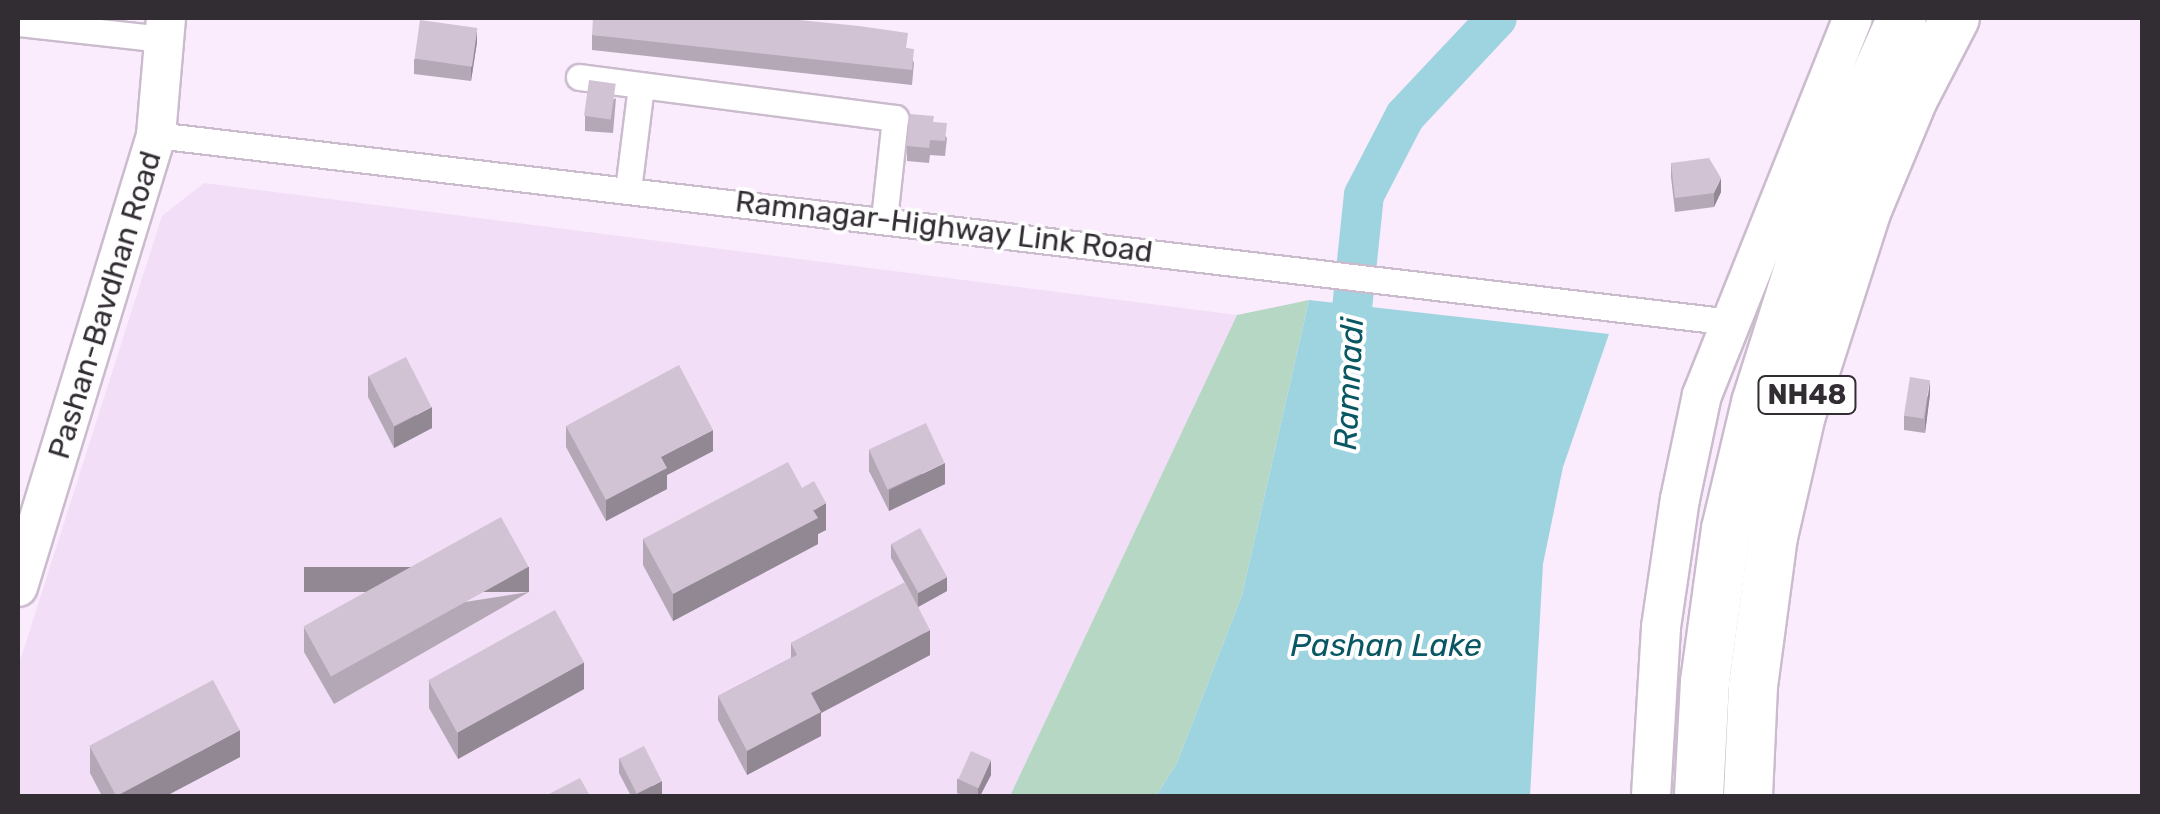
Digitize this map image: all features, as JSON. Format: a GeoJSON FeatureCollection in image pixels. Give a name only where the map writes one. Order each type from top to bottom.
{"type":"FeatureCollection","features":[{"type":"Feature","properties":{"kind":"highway","name":"NH48"},"geometry":{"type":"LineString","coordinates":[[1699,796],[1705,682],[1726,529],[1756,403],[1822,195],[1870,80],[1902,18]]}},
{"type":"Feature","properties":{"kind":"highway","name":"NH48"},"geometry":{"type":"LineString","coordinates":[[1748,796],[1752,686],[1772,537],[1802,414],[1866,212],[1913,99],[1955,18]]}},
{"type":"Feature","properties":{"kind":"street"},"geometry":{"type":"LineString","coordinates":[[1651,796],[1661,628],[1680,499],[1702,395],[1853,18]]}},
{"type":"Feature","properties":{"kind":"street"},"geometry":{"type":"LineString","coordinates":[[18,24],[165,28]]}},
{"type":"Feature","properties":{"kind":"street","name":"Pashan-Bavdhan Road"},"geometry":{"type":"LineString","coordinates":[[18,587],[156,135],[165,28]]}},
{"type":"Feature","properties":{"kind":"street"},"geometry":{"type":"LineString","coordinates":[[578,77],[895,118],[884,220]]}},
{"type":"Feature","properties":{"kind":"street"},"geometry":{"type":"LineString","coordinates":[[628,190],[641,86]]}},
{"type":"Feature","properties":{"kind":"street","name":"Ramnagar-Highway Link Road"},"geometry":{"type":"LineString","coordinates":[[156,135],[1732,322]]}},
{"type":"Feature","properties":{"kind":"shaded area"},"geometry":{"type":"Polygon","coordinates":[[[204,183],[1237,315],[1010,796],[18,796],[18,667],[162,216],[204,183]]]}},
{"type":"Feature","properties":{"kind":"green space"},"geometry":{"type":"Polygon","coordinates":[[[1309,300],[1242,595],[1177,763],[1156,796],[1010,796],[1237,315],[1309,300]]]}},
{"type":"Feature","properties":{"kind":"water","name":"Pashan Lake"},"geometry":{"type":"Polygon","coordinates":[[[1309,300],[1609,334],[1563,467],[1543,564],[1530,796],[1156,796],[1177,763],[1242,595],[1309,300]]]}},
{"type":"Feature","properties":{"kind":"building"},"geometry":{"type":"Polygon","coordinates":[[[593,18],[779,18],[908,33],[906,48],[914,49],[912,70],[592,35],[593,18]]]}},
{"type":"Feature","properties":{"kind":"building"},"geometry":{"type":"Polygon","coordinates":[[[420,20],[477,28],[472,67],[415,59],[420,20]]]}},
{"type":"Feature","properties":{"kind":"building"},"geometry":{"type":"Polygon","coordinates":[[[589,80],[616,84],[611,119],[584,116],[589,80]]]}},
{"type":"Feature","properties":{"kind":"building"},"geometry":{"type":"Polygon","coordinates":[[[910,114],[934,116],[933,122],[947,123],[945,141],[930,140],[929,148],[907,146],[910,114]]]}},
{"type":"Feature","properties":{"kind":"building"},"geometry":{"type":"Polygon","coordinates":[[[1709,158],[1721,178],[1714,193],[1675,198],[1671,163],[1709,158]]]}},
{"type":"Feature","properties":{"kind":"building"},"geometry":{"type":"Polygon","coordinates":[[[406,357],[431,407],[394,426],[369,376],[406,357]]]}},
{"type":"Feature","properties":{"kind":"building"},"geometry":{"type":"Polygon","coordinates":[[[679,365],[713,430],[661,457],[667,468],[606,500],[566,426],[679,365]]]}},
{"type":"Feature","properties":{"kind":"building"},"geometry":{"type":"Polygon","coordinates":[[[1910,377],[1930,380],[1924,419],[1904,416],[1910,377]]]}},
{"type":"Feature","properties":{"kind":"building"},"geometry":{"type":"Polygon","coordinates":[[[926,423],[945,463],[887,490],[869,450],[926,423]]]}},
{"type":"Feature","properties":{"kind":"building"},"geometry":{"type":"Polygon","coordinates":[[[788,462],[802,488],[814,481],[826,503],[813,510],[818,518],[673,594],[643,539],[788,462]]]}},
{"type":"Feature","properties":{"kind":"building"},"geometry":{"type":"Polygon","coordinates":[[[501,517],[529,567],[331,676],[303,627],[501,517]]]}},
{"type":"Feature","properties":{"kind":"building"},"geometry":{"type":"Polygon","coordinates":[[[920,528],[947,577],[918,593],[891,544],[920,528]]]}},
{"type":"Feature","properties":{"kind":"building"},"geometry":{"type":"Polygon","coordinates":[[[905,582],[930,630],[811,693],[821,712],[747,751],[718,696],[797,655],[791,643],[905,582]]]}},
{"type":"Feature","properties":{"kind":"building"},"geometry":{"type":"Polygon","coordinates":[[[555,610],[584,662],[457,733],[428,680],[555,610]]]}},
{"type":"Feature","properties":{"kind":"building"},"geometry":{"type":"Polygon","coordinates":[[[213,680],[240,730],[116,796],[89,746],[213,680]]]}},
{"type":"Feature","properties":{"kind":"building"},"geometry":{"type":"Polygon","coordinates":[[[644,746],[662,781],[637,793],[619,759],[644,746]]]}},
{"type":"Feature","properties":{"kind":"building"},"geometry":{"type":"Polygon","coordinates":[[[971,751],[991,760],[978,788],[958,779],[971,751]]]}},
{"type":"Feature","properties":{"kind":"building"},"geometry":{"type":"Polygon","coordinates":[[[580,778],[590,796],[545,796],[580,778]]]}},
{"type":"Feature","properties":{"kind":"waterway","name":"Ramnadi"},"geometry":{"type":"LineString","coordinates":[[1347,356],[1364,195],[1405,116],[1497,18]]}}]}
